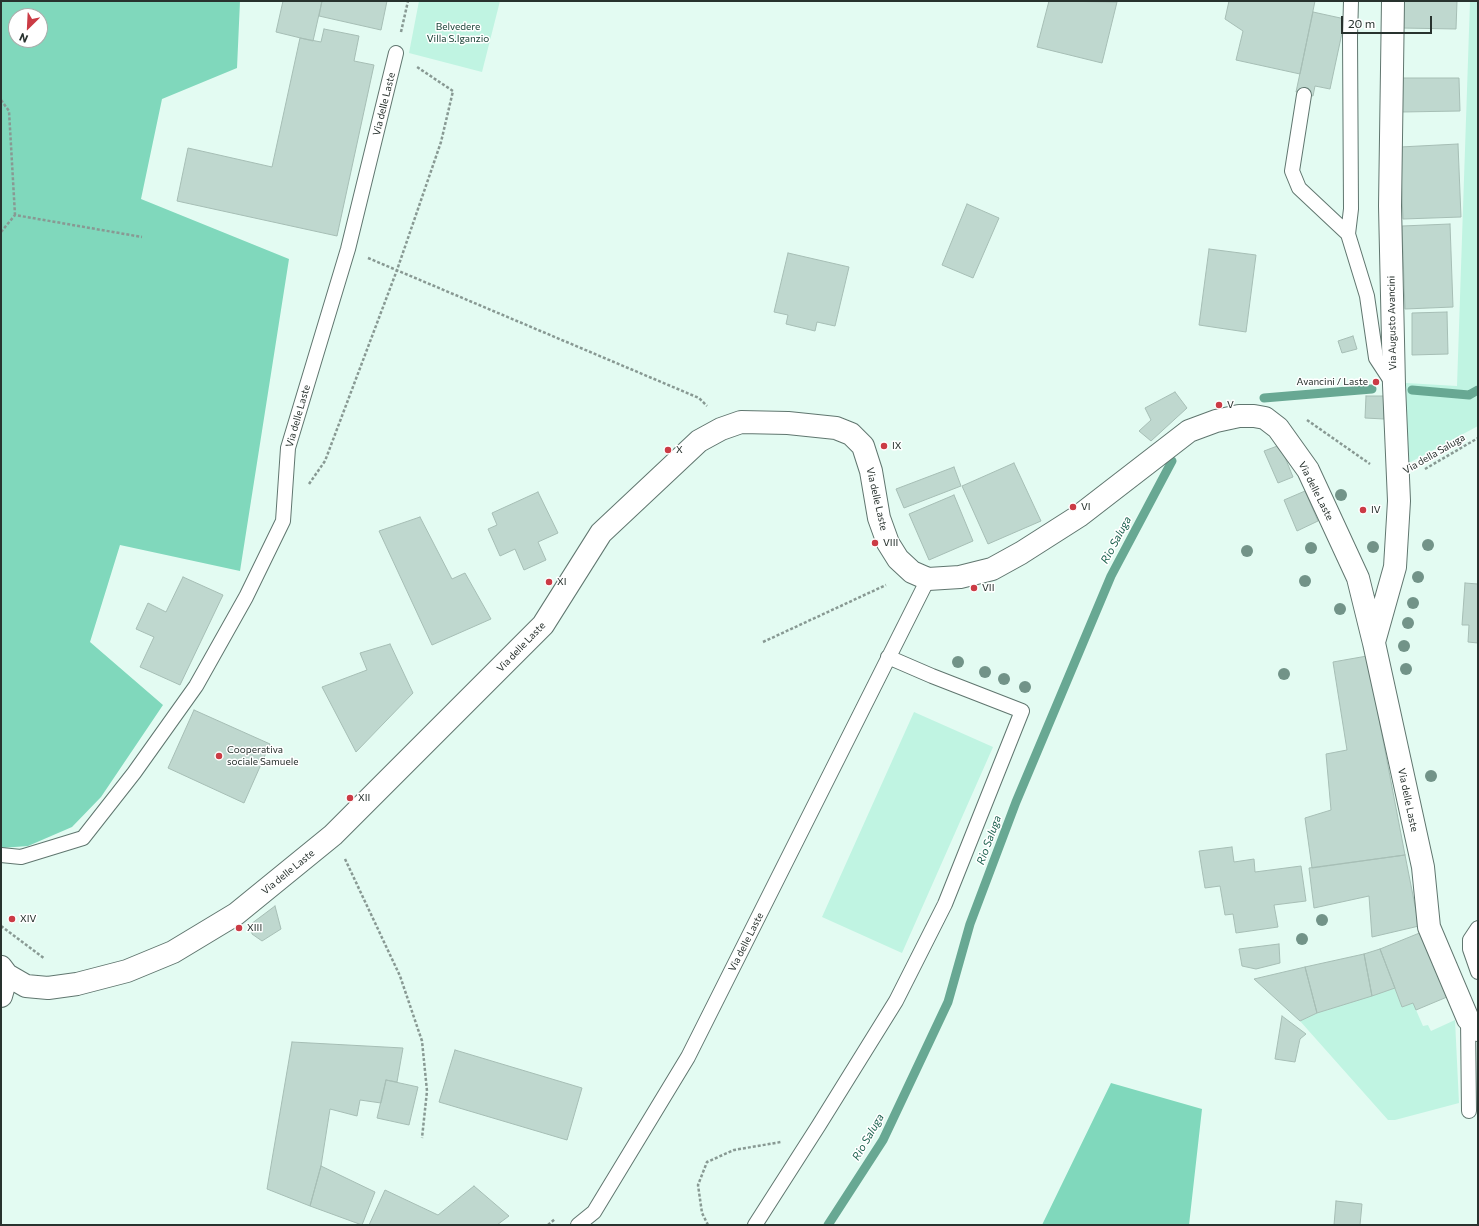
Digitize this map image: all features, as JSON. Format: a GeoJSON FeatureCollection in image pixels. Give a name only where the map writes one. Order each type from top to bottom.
{"type":"FeatureCollection","features":[{"type":"Feature","properties":{"kind":"street","name":"Via Augusto Avancini"},"geometry":{"type":"LineString","coordinates":[[1374,643],[1395,567],[1398,484],[1390,206],[1393,1]]}},
{"type":"Feature","properties":{"kind":"street","name":"Via delle Laste"},"geometry":{"type":"LineString","coordinates":[[1,996],[4,971],[26,986],[48,988],[76,984],[127,971],[173,952],[236,914],[333,835],[543,625],[601,533],[699,441],[721,429],[742,422],[788,423],[836,428],[851,434],[863,446],[871,471],[879,518],[888,543],[898,559],[912,572],[928,579],[960,577],[992,569],[1021,553],[1079,516],[1189,430],[1216,421],[1239,416],[1254,416],[1265,418],[1278,428],[1308,470],[1358,578],[1374,643],[1423,867],[1429,928],[1473,1025]]}},
{"type":"Feature","properties":{"kind":"lane"},"geometry":{"type":"LineString","coordinates":[[1351,1],[1351,209],[1348,234],[1367,296],[1376,358],[1394,385]]}},
{"type":"Feature","properties":{"kind":"lane","name":"Via delle Laste"},"geometry":{"type":"LineString","coordinates":[[1,855],[21,857],[83,838],[134,773],[196,686],[246,597],[283,521],[288,448],[348,249],[396,53]]}},
{"type":"Feature","properties":{"kind":"lane"},"geometry":{"type":"LineString","coordinates":[[1304,95],[1292,171],[1299,188],[1348,234]]}},
{"type":"Feature","properties":{"kind":"lane","name":"Via delle Laste"},"geometry":{"type":"LineString","coordinates":[[578,1225],[594,1212],[688,1057],[928,579]]}},
{"type":"Feature","properties":{"kind":"lane"},"geometry":{"type":"LineString","coordinates":[[754,1225],[810,1140],[896,1001],[945,904],[1022,711],[926,674],[891,652]]}},
{"type":"Feature","properties":{"kind":"lane"},"geometry":{"type":"LineString","coordinates":[[1478,928],[1470,940],[1470,949],[1478,972]]}},
{"type":"Feature","properties":{"kind":"lane"},"geometry":{"type":"LineString","coordinates":[[1468,1111],[1473,1025]]}},
{"type":"Feature","properties":{"kind":"path"},"geometry":{"type":"LineString","coordinates":[[308,485],[325,461],[397,270],[441,142],[453,91],[396,53],[408,1]]}},
{"type":"Feature","properties":{"kind":"path"},"geometry":{"type":"LineString","coordinates":[[1,100],[9,111],[15,215],[1,232]]}},
{"type":"Feature","properties":{"kind":"path"},"geometry":{"type":"LineString","coordinates":[[15,215],[142,237]]}},
{"type":"Feature","properties":{"kind":"path"},"geometry":{"type":"LineString","coordinates":[[367,257],[699,398],[705,403],[721,429]]}},
{"type":"Feature","properties":{"kind":"path"},"geometry":{"type":"LineString","coordinates":[[1306,420],[1398,484]]}},
{"type":"Feature","properties":{"kind":"path","name":"Via della Saluga"},"geometry":{"type":"LineString","coordinates":[[1398,484],[1478,438]]}},
{"type":"Feature","properties":{"kind":"path"},"geometry":{"type":"LineString","coordinates":[[763,642],[877,589]]}},
{"type":"Feature","properties":{"kind":"path"},"geometry":{"type":"LineString","coordinates":[[333,835],[400,976],[422,1041],[427,1091],[422,1138]]}},
{"type":"Feature","properties":{"kind":"path"},"geometry":{"type":"LineString","coordinates":[[1,926],[36,952]]}},
{"type":"Feature","properties":{"kind":"path"},"geometry":{"type":"LineString","coordinates":[[708,1225],[702,1213],[698,1185],[707,1162],[734,1150],[778,1142],[810,1140]]}},
{"type":"Feature","properties":{"kind":"green space"},"geometry":{"type":"Polygon","coordinates":[[[1,1],[240,1],[237,68],[162,99],[141,199],[289,259],[240,571],[120,545],[90,642],[163,705],[101,797],[72,827],[28,846],[1,848],[1,1]]]}},
{"type":"Feature","properties":{"kind":"green space","name":"Belvedere Villa S.Iganzio"},"geometry":{"type":"Polygon","coordinates":[[[419,1],[500,1],[482,72],[409,53],[419,1]]]}},
{"type":"Feature","properties":{"kind":"green space"},"geometry":{"type":"Polygon","coordinates":[[[1470,1],[1478,1],[1478,426],[1407,464],[1406,383],[1457,386],[1470,1]]]}},
{"type":"Feature","properties":{"kind":"green space"},"geometry":{"type":"Polygon","coordinates":[[[914,712],[993,747],[902,953],[822,917],[914,712]]]}},
{"type":"Feature","properties":{"kind":"green space"},"geometry":{"type":"Polygon","coordinates":[[[1395,988],[1402,1007],[1413,1003],[1423,1026],[1428,1025],[1431,1031],[1455,1020],[1459,1103],[1395,1120],[1388,1120],[1300,1021],[1317,1013],[1395,988]]]}},
{"type":"Feature","properties":{"kind":"green space"},"geometry":{"type":"Polygon","coordinates":[[[1111,1083],[1202,1109],[1189,1225],[1042,1225],[1111,1083]]]}},
{"type":"Feature","properties":{"kind":"building"},"geometry":{"type":"Polygon","coordinates":[[[283,1],[322,1],[313,41],[276,32],[283,1]]]}},
{"type":"Feature","properties":{"kind":"building"},"geometry":{"type":"Polygon","coordinates":[[[322,1],[387,1],[381,30],[319,16],[322,1]]]}},
{"type":"Feature","properties":{"kind":"building"},"geometry":{"type":"Polygon","coordinates":[[[1049,1],[1117,2],[1102,63],[1037,47],[1049,1]]]}},
{"type":"Feature","properties":{"kind":"building"},"geometry":{"type":"Polygon","coordinates":[[[1229,1],[1315,1],[1300,74],[1236,60],[1243,31],[1225,19],[1229,1]]]}},
{"type":"Feature","properties":{"kind":"building"},"geometry":{"type":"Polygon","coordinates":[[[1402,1],[1457,1],[1456,29],[1401,28],[1402,1]]]}},
{"type":"Feature","properties":{"kind":"building"},"geometry":{"type":"Polygon","coordinates":[[[1313,12],[1345,19],[1330,89],[1315,86],[1313,96],[1296,92],[1313,12]]]}},
{"type":"Feature","properties":{"kind":"building"},"geometry":{"type":"Polygon","coordinates":[[[324,29],[359,36],[354,61],[374,65],[337,236],[177,201],[188,148],[272,167],[300,38],[321,42],[324,29]]]}},
{"type":"Feature","properties":{"kind":"building"},"geometry":{"type":"Polygon","coordinates":[[[1401,78],[1459,78],[1460,111],[1402,112],[1401,78]]]}},
{"type":"Feature","properties":{"kind":"building"},"geometry":{"type":"Polygon","coordinates":[[[1458,144],[1461,217],[1403,219],[1400,147],[1458,144]]]}},
{"type":"Feature","properties":{"kind":"building"},"geometry":{"type":"Polygon","coordinates":[[[967,204],[999,218],[973,278],[942,265],[967,204]]]}},
{"type":"Feature","properties":{"kind":"building"},"geometry":{"type":"Polygon","coordinates":[[[1450,224],[1453,307],[1405,309],[1402,226],[1450,224]]]}},
{"type":"Feature","properties":{"kind":"building"},"geometry":{"type":"Polygon","coordinates":[[[1209,249],[1256,255],[1246,332],[1199,325],[1209,249]]]}},
{"type":"Feature","properties":{"kind":"building"},"geometry":{"type":"Polygon","coordinates":[[[788,253],[849,267],[835,326],[817,322],[815,331],[786,324],[788,315],[774,312],[788,253]]]}},
{"type":"Feature","properties":{"kind":"building"},"geometry":{"type":"Polygon","coordinates":[[[1447,312],[1448,354],[1412,355],[1412,313],[1447,312]]]}},
{"type":"Feature","properties":{"kind":"building"},"geometry":{"type":"Polygon","coordinates":[[[1353,336],[1357,349],[1342,353],[1338,341],[1353,336]]]}},
{"type":"Feature","properties":{"kind":"building"},"geometry":{"type":"Polygon","coordinates":[[[1175,392],[1187,408],[1151,441],[1139,431],[1151,420],[1145,408],[1175,392]]]}},
{"type":"Feature","properties":{"kind":"building"},"geometry":{"type":"Polygon","coordinates":[[[1366,396],[1384,396],[1384,419],[1365,418],[1366,396]]]}},
{"type":"Feature","properties":{"kind":"building"},"geometry":{"type":"Polygon","coordinates":[[[1280,445],[1293,477],[1278,483],[1264,451],[1280,445]]]}},
{"type":"Feature","properties":{"kind":"building"},"geometry":{"type":"Polygon","coordinates":[[[1014,463],[1041,521],[988,544],[962,486],[1014,463]]]}},
{"type":"Feature","properties":{"kind":"building"},"geometry":{"type":"Polygon","coordinates":[[[954,467],[961,486],[904,508],[896,489],[954,467]]]}},
{"type":"Feature","properties":{"kind":"building"},"geometry":{"type":"Polygon","coordinates":[[[1305,491],[1318,521],[1297,531],[1284,500],[1305,491]]]}},
{"type":"Feature","properties":{"kind":"building"},"geometry":{"type":"Polygon","coordinates":[[[538,492],[558,533],[538,542],[546,560],[524,570],[515,549],[500,556],[488,529],[497,525],[492,513],[538,492]]]}},
{"type":"Feature","properties":{"kind":"building"},"geometry":{"type":"Polygon","coordinates":[[[954,495],[973,541],[929,560],[909,514],[954,495]]]}},
{"type":"Feature","properties":{"kind":"building"},"geometry":{"type":"Polygon","coordinates":[[[420,517],[452,579],[465,573],[491,619],[432,645],[379,531],[420,517]]]}},
{"type":"Feature","properties":{"kind":"building"},"geometry":{"type":"Polygon","coordinates":[[[183,577],[223,595],[180,685],[140,667],[154,637],[136,629],[148,603],[166,612],[183,577]]]}},
{"type":"Feature","properties":{"kind":"building"},"geometry":{"type":"Polygon","coordinates":[[[1465,583],[1478,584],[1478,643],[1468,642],[1469,625],[1462,625],[1465,583]]]}},
{"type":"Feature","properties":{"kind":"building"},"geometry":{"type":"Polygon","coordinates":[[[390,644],[413,693],[356,752],[322,687],[367,670],[360,653],[390,644]]]}},
{"type":"Feature","properties":{"kind":"building"},"geometry":{"type":"Polygon","coordinates":[[[1367,656],[1405,855],[1312,868],[1305,818],[1331,810],[1326,754],[1347,750],[1333,662],[1367,656]]]}},
{"type":"Feature","properties":{"kind":"building","name":"Cooperativa sociale Samuele"},"geometry":{"type":"Polygon","coordinates":[[[194,710],[270,744],[244,803],[168,768],[194,710]]]}},
{"type":"Feature","properties":{"kind":"building"},"geometry":{"type":"Polygon","coordinates":[[[1232,847],[1234,862],[1254,859],[1255,872],[1301,866],[1306,901],[1274,905],[1278,927],[1236,933],[1233,914],[1225,915],[1220,886],[1205,888],[1199,851],[1232,847]]]}},
{"type":"Feature","properties":{"kind":"building"},"geometry":{"type":"Polygon","coordinates":[[[1405,855],[1419,926],[1372,937],[1369,896],[1314,908],[1309,868],[1405,855]]]}},
{"type":"Feature","properties":{"kind":"building"},"geometry":{"type":"Polygon","coordinates":[[[275,906],[281,929],[262,941],[252,934],[251,924],[275,906]]]}},
{"type":"Feature","properties":{"kind":"building"},"geometry":{"type":"Polygon","coordinates":[[[1422,932],[1447,997],[1416,1010],[1413,1003],[1402,1007],[1380,949],[1422,932]]]}},
{"type":"Feature","properties":{"kind":"building"},"geometry":{"type":"Polygon","coordinates":[[[1279,944],[1280,963],[1256,969],[1242,966],[1239,949],[1279,944]]]}},
{"type":"Feature","properties":{"kind":"building"},"geometry":{"type":"Polygon","coordinates":[[[1380,949],[1395,988],[1372,996],[1364,954],[1380,949]]]}},
{"type":"Feature","properties":{"kind":"building"},"geometry":{"type":"Polygon","coordinates":[[[1364,954],[1372,996],[1317,1013],[1305,967],[1364,954]]]}},
{"type":"Feature","properties":{"kind":"building"},"geometry":{"type":"Polygon","coordinates":[[[1305,967],[1317,1013],[1300,1021],[1254,979],[1305,967]]]}},
{"type":"Feature","properties":{"kind":"building"},"geometry":{"type":"Polygon","coordinates":[[[1282,1016],[1306,1034],[1300,1039],[1295,1062],[1275,1059],[1282,1016]]]}},
{"type":"Feature","properties":{"kind":"building"},"geometry":{"type":"Polygon","coordinates":[[[292,1042],[403,1048],[397,1082],[386,1080],[381,1103],[360,1100],[357,1116],[330,1109],[321,1166],[310,1206],[267,1189],[292,1042]]]}},
{"type":"Feature","properties":{"kind":"building"},"geometry":{"type":"Polygon","coordinates":[[[455,1050],[582,1088],[567,1140],[439,1102],[455,1050]]]}},
{"type":"Feature","properties":{"kind":"building"},"geometry":{"type":"Polygon","coordinates":[[[386,1080],[418,1087],[409,1125],[377,1118],[386,1080]]]}},
{"type":"Feature","properties":{"kind":"building"},"geometry":{"type":"Polygon","coordinates":[[[321,1166],[375,1192],[362,1225],[310,1206],[321,1166]]]}},
{"type":"Feature","properties":{"kind":"building"},"geometry":{"type":"Polygon","coordinates":[[[474,1186],[509,1216],[497,1225],[369,1225],[385,1190],[438,1215],[474,1186]]]}},
{"type":"Feature","properties":{"kind":"building"},"geometry":{"type":"Polygon","coordinates":[[[1336,1201],[1362,1204],[1360,1225],[1334,1225],[1336,1201]]]}},
{"type":"Feature","properties":{"kind":"waterway","name":"Rio Saluga"},"geometry":{"type":"LineString","coordinates":[[1264,398],[1372,389]]}},
{"type":"Feature","properties":{"kind":"waterway","name":"Rio Saluga"},"geometry":{"type":"LineString","coordinates":[[1412,390],[1469,395],[1478,390]]}},
{"type":"Feature","properties":{"kind":"waterway","name":"Rio Saluga"},"geometry":{"type":"LineString","coordinates":[[828,1225],[883,1140],[948,1002],[970,924],[1016,802],[1111,576],[1172,461]]}},
{"type":"Feature","properties":{"kind":"place","name":"Avancini / Laste"},"geometry":{"type":"Point","coordinates":[1376,382]}},
{"type":"Feature","properties":{"kind":"place","name":"V"},"geometry":{"type":"Point","coordinates":[1219,405]}},
{"type":"Feature","properties":{"kind":"place","name":"IX"},"geometry":{"type":"Point","coordinates":[884,446]}},
{"type":"Feature","properties":{"kind":"place","name":"X"},"geometry":{"type":"Point","coordinates":[668,450]}},
{"type":"Feature","properties":{"kind":"place","name":"VI"},"geometry":{"type":"Point","coordinates":[1073,507]}},
{"type":"Feature","properties":{"kind":"place","name":"IV"},"geometry":{"type":"Point","coordinates":[1363,510]}},
{"type":"Feature","properties":{"kind":"place","name":"VIII"},"geometry":{"type":"Point","coordinates":[875,543]}},
{"type":"Feature","properties":{"kind":"place","name":"XI"},"geometry":{"type":"Point","coordinates":[549,582]}},
{"type":"Feature","properties":{"kind":"place","name":"VII"},"geometry":{"type":"Point","coordinates":[974,588]}},
{"type":"Feature","properties":{"kind":"place","name":"Cooperativa sociale Samuele"},"geometry":{"type":"Point","coordinates":[219,756]}},
{"type":"Feature","properties":{"kind":"place","name":"XII"},"geometry":{"type":"Point","coordinates":[350,798]}},
{"type":"Feature","properties":{"kind":"place","name":"XIV"},"geometry":{"type":"Point","coordinates":[12,919]}},
{"type":"Feature","properties":{"kind":"place","name":"XIII"},"geometry":{"type":"Point","coordinates":[239,928]}}]}
